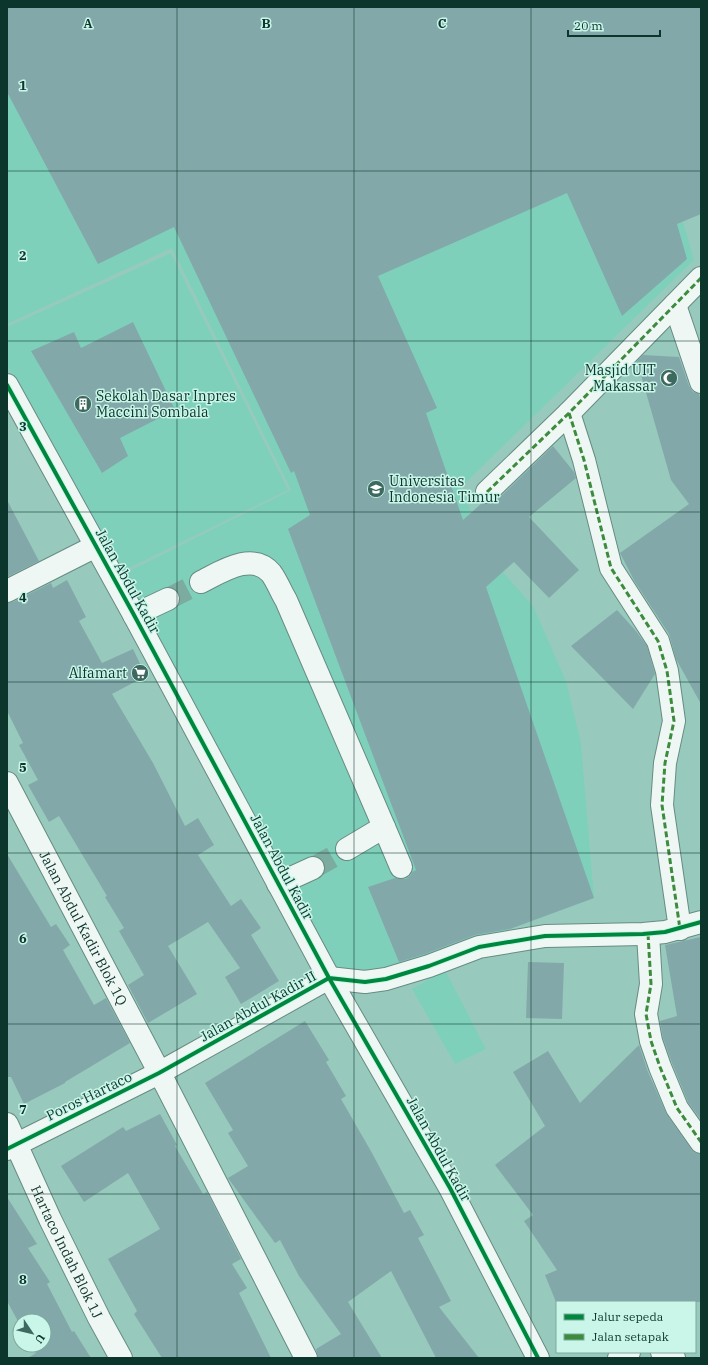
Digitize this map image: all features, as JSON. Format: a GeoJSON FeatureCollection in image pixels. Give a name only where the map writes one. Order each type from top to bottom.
{"type":"FeatureCollection","features":[{"type":"Feature","properties":{"kind":"street"},"geometry":{"type":"LineString","coordinates":[[487,492],[569,413],[701,278]]}},
{"type":"Feature","properties":{"kind":"street"},"geometry":{"type":"LineString","coordinates":[[675,305],[701,382]]}},
{"type":"Feature","properties":{"kind":"street","name":"Jalan Abdul Kadir"},"geometry":{"type":"LineString","coordinates":[[7,385],[134,615],[329,978],[450,1188],[538,1358]]}},
{"type":"Feature","properties":{"kind":"street"},"geometry":{"type":"LineString","coordinates":[[569,413],[584,460],[611,568],[658,641],[667,671],[674,721],[665,763],[662,805],[680,929]]}},
{"type":"Feature","properties":{"kind":"street"},"geometry":{"type":"LineString","coordinates":[[7,591],[96,546]]}},
{"type":"Feature","properties":{"kind":"street"},"geometry":{"type":"LineString","coordinates":[[201,582],[235,565],[251,563],[263,566],[272,574],[286,600],[401,867]]}},
{"type":"Feature","properties":{"kind":"street"},"geometry":{"type":"LineString","coordinates":[[134,615],[168,599]]}},
{"type":"Feature","properties":{"kind":"street","name":"Jalan Abdul Kadir Blok 1Q"},"geometry":{"type":"LineString","coordinates":[[7,783],[306,1358]]}},
{"type":"Feature","properties":{"kind":"street"},"geometry":{"type":"LineString","coordinates":[[347,849],[384,827]]}},
{"type":"Feature","properties":{"kind":"street"},"geometry":{"type":"LineString","coordinates":[[278,884],[313,868]]}},
{"type":"Feature","properties":{"kind":"street","name":"Jalan Abdul Kadir II"},"geometry":{"type":"LineString","coordinates":[[159,1073],[329,978],[365,982],[386,979],[429,966],[479,947],[545,936],[648,934],[680,929],[701,922]]}},
{"type":"Feature","properties":{"kind":"street"},"geometry":{"type":"LineString","coordinates":[[648,934],[651,984],[646,1014],[651,1041],[677,1108],[701,1142]]}},
{"type":"Feature","properties":{"kind":"street","name":"Poros Hartaco"},"geometry":{"type":"LineString","coordinates":[[12,1146],[159,1073]]}},
{"type":"Feature","properties":{"kind":"street","name":"Hartaco Indah Blok 1J"},"geometry":{"type":"LineString","coordinates":[[7,1124],[12,1146],[99,1318],[121,1358]]}},
{"type":"Feature","properties":{"kind":"street"},"geometry":{"type":"LineString","coordinates":[[664,1353],[674,1358]]}},
{"type":"Feature","properties":{"kind":"shaded area","name":"Universitas Indonesia Timur"},"geometry":{"type":"Polygon","coordinates":[[[7,7],[654,121],[694,260],[461,487],[493,561],[533,606],[566,681],[581,743],[594,898],[388,974],[334,973],[123,574],[291,490],[172,248],[7,324],[7,7]]]}},
{"type":"Feature","properties":{"kind":"shaded area"},"geometry":{"type":"Polygon","coordinates":[[[171,253],[288,490],[121,572],[7,366],[7,327],[171,253]]]}},
{"type":"Feature","properties":{"kind":"shaded area"},"geometry":{"type":"Polygon","coordinates":[[[445,970],[486,1049],[455,1064],[412,989],[445,970]]]}},
{"type":"Feature","properties":{"kind":"building","name":"Universitas Indonesia Timur"},"geometry":{"type":"Polygon","coordinates":[[[7,7],[701,7],[701,214],[677,224],[687,259],[622,316],[567,193],[378,276],[437,408],[426,413],[463,520],[482,503],[490,504],[496,501],[553,446],[574,472],[576,478],[529,517],[579,570],[549,598],[514,562],[486,587],[594,898],[510,929],[475,935],[399,962],[368,887],[395,878],[406,879],[416,870],[288,529],[310,515],[294,471],[291,473],[174,227],[98,264],[7,92],[7,7]]]}},
{"type":"Feature","properties":{"kind":"building"},"geometry":{"type":"Polygon","coordinates":[[[133,322],[175,410],[120,438],[128,456],[102,473],[31,351],[74,332],[81,348],[133,322]]]}},
{"type":"Feature","properties":{"kind":"building"},"geometry":{"type":"Polygon","coordinates":[[[643,355],[679,357],[689,386],[693,392],[699,394],[701,400],[701,704],[676,659],[669,634],[635,582],[620,553],[689,504],[671,480],[637,361],[643,355]]]}},
{"type":"Feature","properties":{"kind":"building"},"geometry":{"type":"Polygon","coordinates":[[[7,500],[39,561],[7,577],[7,500]]]}},
{"type":"Feature","properties":{"kind":"building"},"geometry":{"type":"Polygon","coordinates":[[[67,580],[86,617],[79,621],[102,663],[133,649],[146,676],[112,694],[153,763],[185,826],[198,818],[214,845],[198,855],[231,906],[241,899],[261,928],[251,935],[279,981],[241,1004],[225,977],[240,968],[208,922],[168,946],[197,994],[148,1023],[128,985],[144,975],[119,931],[124,928],[105,897],[107,896],[59,816],[49,822],[28,785],[38,780],[19,745],[23,743],[7,711],[7,603],[13,602],[51,583],[53,588],[67,580]]]}},
{"type":"Feature","properties":{"kind":"building"},"geometry":{"type":"Polygon","coordinates":[[[617,610],[647,646],[655,674],[633,709],[571,646],[617,610]]]}},
{"type":"Feature","properties":{"kind":"building"},"geometry":{"type":"Polygon","coordinates":[[[7,854],[51,927],[56,924],[70,945],[63,950],[94,1005],[106,998],[130,1043],[65,1083],[24,1104],[11,1077],[7,1077],[7,854]]]}},
{"type":"Feature","properties":{"kind":"building"},"geometry":{"type":"Polygon","coordinates":[[[701,937],[701,1120],[688,1102],[663,1038],[660,1021],[677,1016],[665,945],[701,937]]]}},
{"type":"Feature","properties":{"kind":"building"},"geometry":{"type":"Polygon","coordinates":[[[528,962],[564,963],[562,1019],[526,1018],[528,962]]]}},
{"type":"Feature","properties":{"kind":"building"},"geometry":{"type":"Polygon","coordinates":[[[305,1021],[329,1060],[326,1062],[346,1096],[341,1099],[404,1213],[410,1210],[424,1235],[418,1238],[451,1301],[439,1307],[479,1358],[436,1358],[391,1271],[348,1302],[382,1358],[318,1358],[316,1349],[341,1334],[299,1276],[280,1240],[275,1243],[228,1178],[248,1166],[228,1133],[233,1130],[205,1083],[305,1021]]]}},
{"type":"Feature","properties":{"kind":"building"},"geometry":{"type":"Polygon","coordinates":[[[639,1045],[648,1072],[667,1115],[691,1149],[695,1153],[701,1154],[701,1302],[556,1302],[545,1275],[557,1270],[524,1221],[533,1215],[495,1165],[545,1126],[513,1072],[548,1051],[580,1103],[639,1045]]]}},
{"type":"Feature","properties":{"kind":"building"},"geometry":{"type":"Polygon","coordinates":[[[160,1114],[177,1145],[175,1146],[203,1194],[207,1192],[241,1259],[232,1264],[247,1288],[239,1293],[271,1358],[162,1358],[134,1314],[137,1311],[108,1259],[160,1229],[128,1173],[84,1202],[61,1166],[123,1127],[126,1131],[160,1114]]]}},
{"type":"Feature","properties":{"kind":"building"},"geometry":{"type":"Polygon","coordinates":[[[7,1197],[37,1244],[28,1248],[50,1282],[47,1284],[72,1332],[74,1331],[91,1358],[28,1358],[36,1353],[52,1353],[52,1313],[14,1313],[7,1301],[7,1197]]]}},
{"type":"Feature","properties":{"kind":"tunnel"},"geometry":{"type":"LineString","coordinates":[[168,599],[201,582]]}},
{"type":"Feature","properties":{"kind":"tunnel"},"geometry":{"type":"LineString","coordinates":[[313,868],[347,849]]}},
{"type":"Feature","properties":{"kind":"marked path"},"geometry":{"type":"LineString","coordinates":[[487,492],[569,413],[701,278]]}},
{"type":"Feature","properties":{"kind":"marked path"},"geometry":{"type":"LineString","coordinates":[[569,413],[584,460],[611,568],[658,641],[667,671],[674,721],[665,763],[662,805],[680,929]]}},
{"type":"Feature","properties":{"kind":"marked path"},"geometry":{"type":"LineString","coordinates":[[648,934],[651,984],[646,1014],[651,1041],[677,1108],[701,1142]]}},
{"type":"Feature","properties":{"kind":"cycle path"},"geometry":{"type":"LineString","coordinates":[[7,385],[134,615],[329,978],[450,1188],[538,1358]]}},
{"type":"Feature","properties":{"kind":"cycle path"},"geometry":{"type":"LineString","coordinates":[[7,1149],[159,1073],[329,978],[365,982],[386,979],[429,966],[479,947],[545,936],[643,934],[665,932],[701,922]]}},
{"type":"Feature","properties":{"kind":"place","name":"Masjid UIT Makassar"},"geometry":{"type":"Point","coordinates":[669,378]}},
{"type":"Feature","properties":{"kind":"place","name":"Sekolah Dasar Inpres Maccini Sombala"},"geometry":{"type":"Point","coordinates":[83,404]}},
{"type":"Feature","properties":{"kind":"place","name":"Universitas Indonesia Timur"},"geometry":{"type":"Point","coordinates":[376,489]}},
{"type":"Feature","properties":{"kind":"place","name":"Alfamart"},"geometry":{"type":"Point","coordinates":[140,673]}}]}
